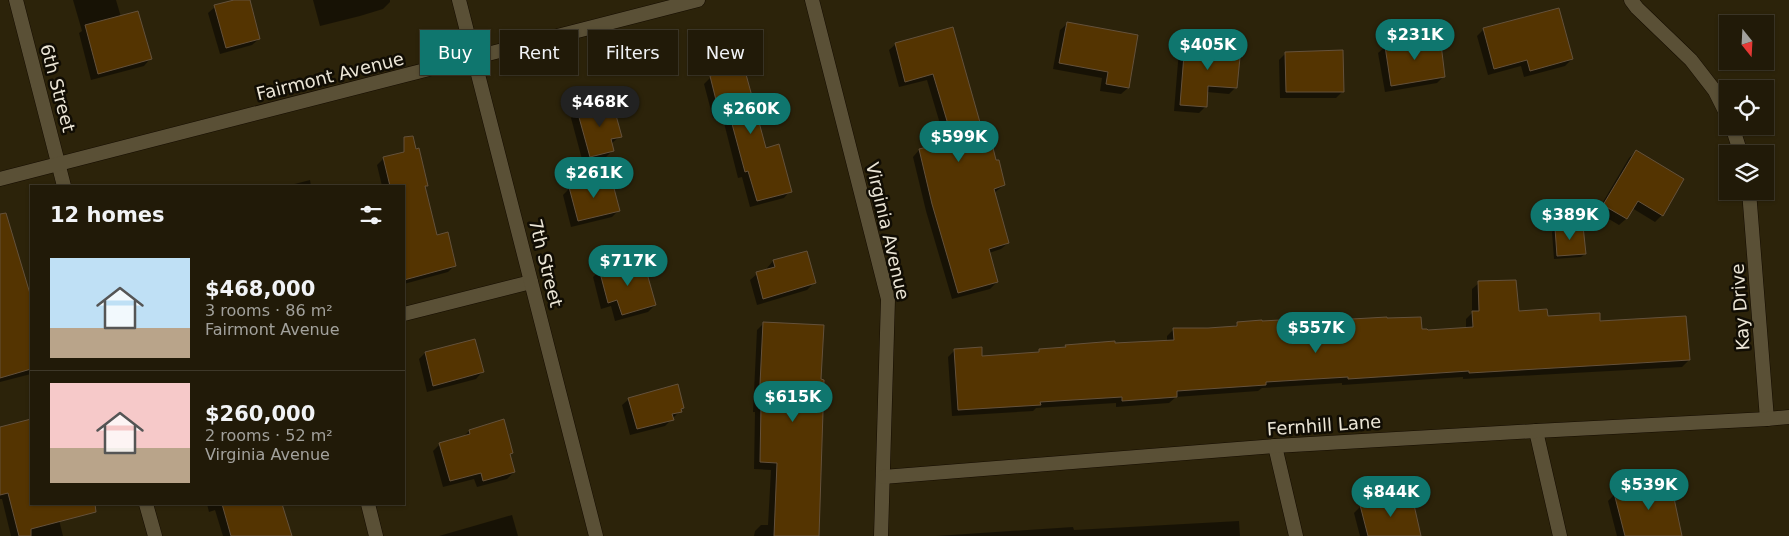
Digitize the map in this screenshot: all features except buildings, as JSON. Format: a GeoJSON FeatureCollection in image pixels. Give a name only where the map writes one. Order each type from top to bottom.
{"type":"FeatureCollection","features":[{"type":"Feature","properties":{"kind":"street","name":"6th Street"},"geometry":{"type":"LineString","coordinates":[[16,0],[64,185]]}},
{"type":"Feature","properties":{"kind":"street","name":"7th Street"},"geometry":{"type":"LineString","coordinates":[[459,0],[467,30]]}},
{"type":"Feature","properties":{"kind":"street","name":"Fairmont Avenue"},"geometry":{"type":"LineString","coordinates":[[490,54],[698,0]]}},
{"type":"Feature","properties":{"kind":"street","name":"Virginia Avenue"},"geometry":{"type":"LineString","coordinates":[[812,0],[888,299],[881,536]]}},
{"type":"Feature","properties":{"kind":"street"},"geometry":{"type":"LineString","coordinates":[[1631,0],[1691,60],[1719,100]]}},
{"type":"Feature","properties":{"kind":"street","name":"Fairmont Avenue"},"geometry":{"type":"LineString","coordinates":[[0,179],[420,72]]}},
{"type":"Feature","properties":{"kind":"street","name":"7th Street"},"geometry":{"type":"LineString","coordinates":[[478,75],[596,536]]}},
{"type":"Feature","properties":{"kind":"street","name":"Kay Drive"},"geometry":{"type":"LineString","coordinates":[[1749,200],[1767,419]]}},
{"type":"Feature","properties":{"kind":"street"},"geometry":{"type":"LineString","coordinates":[[405,314],[531,282]]}},
{"type":"Feature","properties":{"kind":"street","name":"Fernhill Lane"},"geometry":{"type":"LineString","coordinates":[[883,477],[1275,446],[1789,417]]}},
{"type":"Feature","properties":{"kind":"street"},"geometry":{"type":"LineString","coordinates":[[1536,431],[1560,536]]}},
{"type":"Feature","properties":{"kind":"street"},"geometry":{"type":"LineString","coordinates":[[1275,446],[1296,536]]}},
{"type":"Feature","properties":{"kind":"street"},"geometry":{"type":"LineString","coordinates":[[146,505],[155,536]]}},
{"type":"Feature","properties":{"kind":"street"},"geometry":{"type":"LineString","coordinates":[[368,505],[376,536]]}}]}
